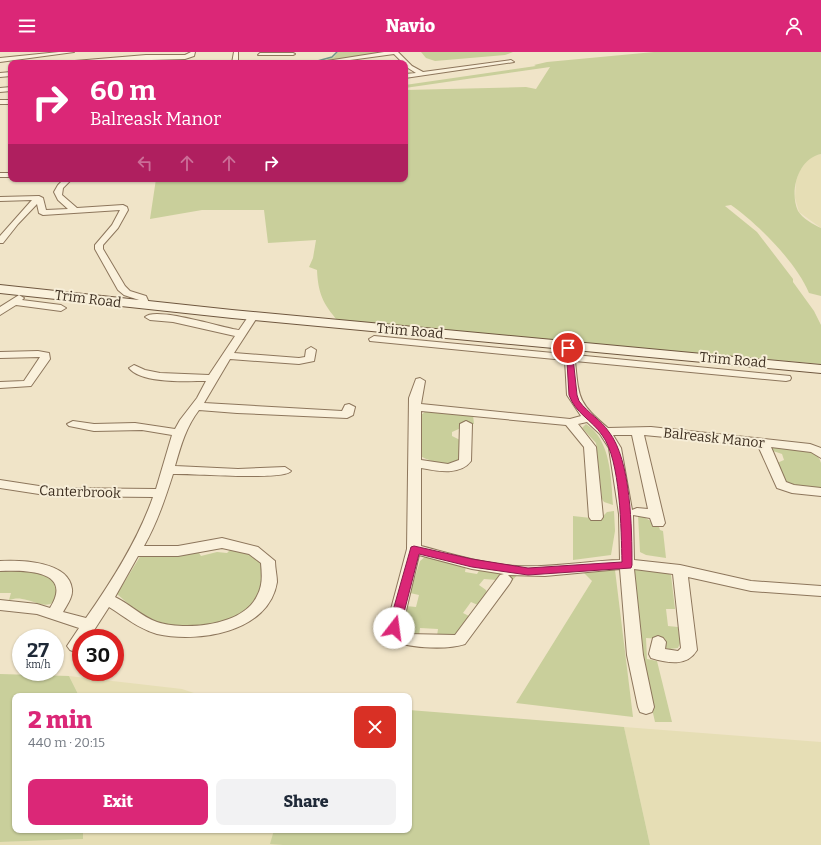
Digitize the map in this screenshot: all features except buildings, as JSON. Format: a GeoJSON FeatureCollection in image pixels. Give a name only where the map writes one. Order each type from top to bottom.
{"type":"FeatureCollection","features":[{"type":"Feature","properties":{"kind":"main road","name":"Trim Road"},"geometry":{"type":"LineString","coordinates":[[0,289],[148,311],[253,316],[569,351],[821,369]]}},
{"type":"Feature","properties":{"kind":"street"},"geometry":{"type":"LineString","coordinates":[[0,60],[72,52]]}},
{"type":"Feature","properties":{"kind":"street"},"geometry":{"type":"LineString","coordinates":[[127,60],[162,52]]}},
{"type":"Feature","properties":{"kind":"street"},"geometry":{"type":"LineString","coordinates":[[116,60],[117,56],[123,53],[148,56],[185,57],[192,55],[193,52]]}},
{"type":"Feature","properties":{"kind":"street"},"geometry":{"type":"LineString","coordinates":[[262,52],[260,54],[294,53]]}},
{"type":"Feature","properties":{"kind":"street"},"geometry":{"type":"LineString","coordinates":[[338,60],[395,52],[402,60]]}},
{"type":"Feature","properties":{"kind":"street"},"geometry":{"type":"LineString","coordinates":[[286,59],[294,53]]}},
{"type":"Feature","properties":{"kind":"street"},"geometry":{"type":"LineString","coordinates":[[55,54],[60,60]]}},
{"type":"Feature","properties":{"kind":"street"},"geometry":{"type":"LineString","coordinates":[[185,57],[188,60]]}},
{"type":"Feature","properties":{"kind":"street"},"geometry":{"type":"LineString","coordinates":[[408,76],[511,62]]}},
{"type":"Feature","properties":{"kind":"street"},"geometry":{"type":"LineString","coordinates":[[408,65],[422,74]]}},
{"type":"Feature","properties":{"kind":"street"},"geometry":{"type":"LineString","coordinates":[[65,182],[58,189],[58,193],[66,205],[75,210]]}},
{"type":"Feature","properties":{"kind":"street"},"geometry":{"type":"LineString","coordinates":[[0,198],[39,198]]}},
{"type":"Feature","properties":{"kind":"street"},"geometry":{"type":"LineString","coordinates":[[39,198],[43,213],[123,207],[124,210],[115,226],[99,245],[99,249],[121,288],[127,293],[143,298],[148,311],[221,331],[242,334]]}},
{"type":"Feature","properties":{"kind":"street"},"geometry":{"type":"LineString","coordinates":[[0,241],[39,198]]}},
{"type":"Feature","properties":{"kind":"street"},"geometry":{"type":"LineString","coordinates":[[0,225],[12,226]]}},
{"type":"Feature","properties":{"kind":"street"},"geometry":{"type":"LineString","coordinates":[[0,312],[26,292]]}},
{"type":"Feature","properties":{"kind":"street"},"geometry":{"type":"LineString","coordinates":[[14,302],[61,308]]}},
{"type":"Feature","properties":{"kind":"street"},"geometry":{"type":"LineString","coordinates":[[86,629],[107,599],[136,551],[161,493],[179,433],[184,422],[196,406],[253,316]]}},
{"type":"Feature","properties":{"kind":"street"},"geometry":{"type":"LineString","coordinates":[[374,339],[569,351],[786,378]]}},
{"type":"Feature","properties":{"kind":"street"},"geometry":{"type":"LineString","coordinates":[[227,356],[299,361],[310,358],[311,350]]}},
{"type":"Feature","properties":{"kind":"street"},"geometry":{"type":"LineString","coordinates":[[569,351],[575,402],[589,418],[605,432],[615,448],[622,485],[627,531],[627,565],[635,655],[646,707]]}},
{"type":"Feature","properties":{"kind":"street"},"geometry":{"type":"LineString","coordinates":[[0,355],[45,355],[45,359],[27,384],[0,385]]}},
{"type":"Feature","properties":{"kind":"street"},"geometry":{"type":"LineString","coordinates":[[134,368],[140,373],[156,376],[213,378]]}},
{"type":"Feature","properties":{"kind":"street"},"geometry":{"type":"LineString","coordinates":[[420,381],[415,398],[414,549],[394,628],[400,638],[407,640],[460,640],[505,579]]}},
{"type":"Feature","properties":{"kind":"street"},"geometry":{"type":"LineString","coordinates":[[196,406],[237,410],[347,415],[349,407]]}},
{"type":"Feature","properties":{"kind":"street"},"geometry":{"type":"LineString","coordinates":[[415,407],[570,422],[589,418]]}},
{"type":"Feature","properties":{"kind":"street"},"geometry":{"type":"LineString","coordinates":[[570,422],[590,447],[596,517]]}},
{"type":"Feature","properties":{"kind":"street"},"geometry":{"type":"LineString","coordinates":[[74,424],[84,427],[98,428],[139,426],[179,433]]}},
{"type":"Feature","properties":{"kind":"street"},"geometry":{"type":"LineString","coordinates":[[414,463],[452,467],[462,464],[465,461],[466,424]]}},
{"type":"Feature","properties":{"kind":"street"},"geometry":{"type":"LineString","coordinates":[[637,431],[657,518],[637,512]]}},
{"type":"Feature","properties":{"kind":"street","name":"Balreask Manor"},"geometry":{"type":"LineString","coordinates":[[605,432],[651,431],[810,448],[815,449],[821,454]]}},
{"type":"Feature","properties":{"kind":"street","name":"Balreask Manor"},"geometry":{"type":"LineString","coordinates":[[765,448],[781,485],[792,489],[821,492]]}},
{"type":"Feature","properties":{"kind":"street"},"geometry":{"type":"LineString","coordinates":[[169,470],[201,470],[236,473],[268,470],[284,471]]}},
{"type":"Feature","properties":{"kind":"street","name":"Canterbrook"},"geometry":{"type":"LineString","coordinates":[[0,484],[52,492],[161,493]]}},
{"type":"Feature","properties":{"kind":"street"},"geometry":{"type":"LineString","coordinates":[[107,599],[118,604],[156,628],[171,631],[200,630],[225,627],[240,621],[251,614],[261,604],[270,583],[268,561],[253,550],[236,545],[212,544],[167,552],[136,551]]}},
{"type":"Feature","properties":{"kind":"street"},"geometry":{"type":"LineString","coordinates":[[414,549],[486,566],[528,571],[647,565],[680,570],[760,588],[776,590],[821,591]]}},
{"type":"Feature","properties":{"kind":"street"},"geometry":{"type":"LineString","coordinates":[[0,566],[34,567],[46,569],[56,574],[62,580],[65,588],[63,598],[54,614]]}},
{"type":"Feature","properties":{"kind":"street"},"geometry":{"type":"LineString","coordinates":[[658,642],[657,654],[681,657],[689,650],[680,570]]}},
{"type":"Feature","properties":{"kind":"street"},"geometry":{"type":"LineString","coordinates":[[0,605],[37,609],[89,625]]}},
{"type":"Feature","properties":{"kind":"shaded area"},"geometry":{"type":"Polygon","coordinates":[[[821,154],[821,228],[799,212],[795,198],[796,181],[799,172],[806,162],[815,155],[821,154]]]}},
{"type":"Feature","properties":{"kind":"shaded area"},"geometry":{"type":"Polygon","coordinates":[[[69,676],[72,676],[72,681],[112,681],[182,689],[194,693],[78,693],[69,676]]]}},
{"type":"Feature","properties":{"kind":"shaded area"},"geometry":{"type":"Polygon","coordinates":[[[624,727],[821,742],[821,845],[650,845],[624,727]]]}},
{"type":"Feature","properties":{"kind":"shaded area"},"geometry":{"type":"Polygon","coordinates":[[[83,833],[273,833],[271,843],[283,845],[0,845],[0,842],[82,839],[83,833]]]}},
{"type":"Feature","properties":{"kind":"green space"},"geometry":{"type":"Polygon","coordinates":[[[338,52],[386,52],[325,60],[334,57],[338,52]]]}},
{"type":"Feature","properties":{"kind":"green space"},"geometry":{"type":"Polygon","coordinates":[[[421,52],[513,52],[505,55],[435,61],[426,58],[421,52]]]}},
{"type":"Feature","properties":{"kind":"green space"},"geometry":{"type":"Polygon","coordinates":[[[654,52],[821,52],[821,154],[806,162],[801,169],[795,185],[795,203],[802,216],[821,228],[821,296],[809,293],[803,281],[786,257],[753,222],[731,205],[725,206],[757,232],[793,279],[793,282],[814,311],[821,325],[821,364],[338,321],[322,298],[317,270],[309,267],[313,258],[316,240],[268,243],[264,210],[202,210],[150,219],[156,182],[408,182],[408,90],[526,87],[536,89],[550,67],[408,88],[408,85],[536,66],[534,65],[547,62],[654,52]]]}},
{"type":"Feature","properties":{"kind":"green space"},"geometry":{"type":"Polygon","coordinates":[[[426,411],[473,415],[474,424],[461,424],[461,428],[452,432],[452,436],[460,440],[460,455],[457,462],[441,463],[421,456],[421,415],[426,411]]]}},
{"type":"Feature","properties":{"kind":"green space"},"geometry":{"type":"Polygon","coordinates":[[[586,424],[594,431],[605,450],[610,472],[613,505],[604,502],[602,499],[596,443],[582,428],[586,424]]]}},
{"type":"Feature","properties":{"kind":"green space"},"geometry":{"type":"Polygon","coordinates":[[[771,446],[800,448],[814,453],[821,463],[821,489],[794,487],[785,483],[777,463],[784,460],[782,454],[773,451],[771,446]]]}},
{"type":"Feature","properties":{"kind":"green space"},"geometry":{"type":"Polygon","coordinates":[[[614,511],[615,531],[611,555],[573,560],[573,516],[600,519],[607,512],[614,511]]]}},
{"type":"Feature","properties":{"kind":"green space"},"geometry":{"type":"Polygon","coordinates":[[[638,515],[658,524],[660,530],[663,531],[666,558],[646,555],[640,552],[638,515]]]}},
{"type":"Feature","properties":{"kind":"green space"},"geometry":{"type":"Polygon","coordinates":[[[232,548],[255,555],[262,563],[266,573],[259,599],[231,621],[192,628],[160,624],[140,614],[117,594],[141,555],[197,550],[201,556],[217,552],[227,553],[232,548]]]}},
{"type":"Feature","properties":{"kind":"green space"},"geometry":{"type":"Polygon","coordinates":[[[426,556],[466,566],[465,572],[477,574],[480,569],[518,574],[512,581],[501,577],[497,580],[484,579],[479,585],[486,590],[487,593],[480,606],[471,602],[463,613],[471,617],[458,635],[437,636],[438,629],[420,628],[419,636],[404,634],[401,630],[406,606],[416,607],[419,595],[410,593],[420,561],[426,556]]]}},
{"type":"Feature","properties":{"kind":"green space"},"geometry":{"type":"Polygon","coordinates":[[[0,569],[34,570],[53,577],[57,585],[55,601],[51,604],[43,605],[20,599],[9,600],[11,593],[0,593],[0,569]]]}},
{"type":"Feature","properties":{"kind":"green space"},"geometry":{"type":"Polygon","coordinates":[[[635,569],[662,571],[671,575],[675,609],[666,609],[668,626],[678,627],[680,643],[678,648],[670,649],[662,647],[661,639],[646,638],[647,659],[657,661],[672,722],[655,722],[640,655],[632,578],[635,569]]]}},
{"type":"Feature","properties":{"kind":"green space"},"geometry":{"type":"Polygon","coordinates":[[[615,570],[633,717],[516,703],[592,581],[584,573],[615,570]]]}},
{"type":"Feature","properties":{"kind":"green space"},"geometry":{"type":"Polygon","coordinates":[[[0,674],[12,674],[12,681],[64,681],[64,676],[69,676],[78,693],[12,693],[12,833],[83,833],[83,839],[0,842],[0,674]]]}},
{"type":"Feature","properties":{"kind":"green space"},"geometry":{"type":"Polygon","coordinates":[[[412,710],[624,727],[650,845],[283,845],[270,844],[273,833],[412,833],[412,710]]]}},
{"type":"Feature","properties":{"kind":"waterway"},"geometry":{"type":"LineString","coordinates":[[321,60],[332,57],[337,52]]}},
{"type":"Feature","properties":{"kind":"route"},"geometry":{"type":"LineString","coordinates":[[394,628],[414,549],[448,558],[513,570],[550,571],[627,565],[626,514],[615,448],[611,439],[605,432],[583,412],[575,402],[568,348]]}}]}
